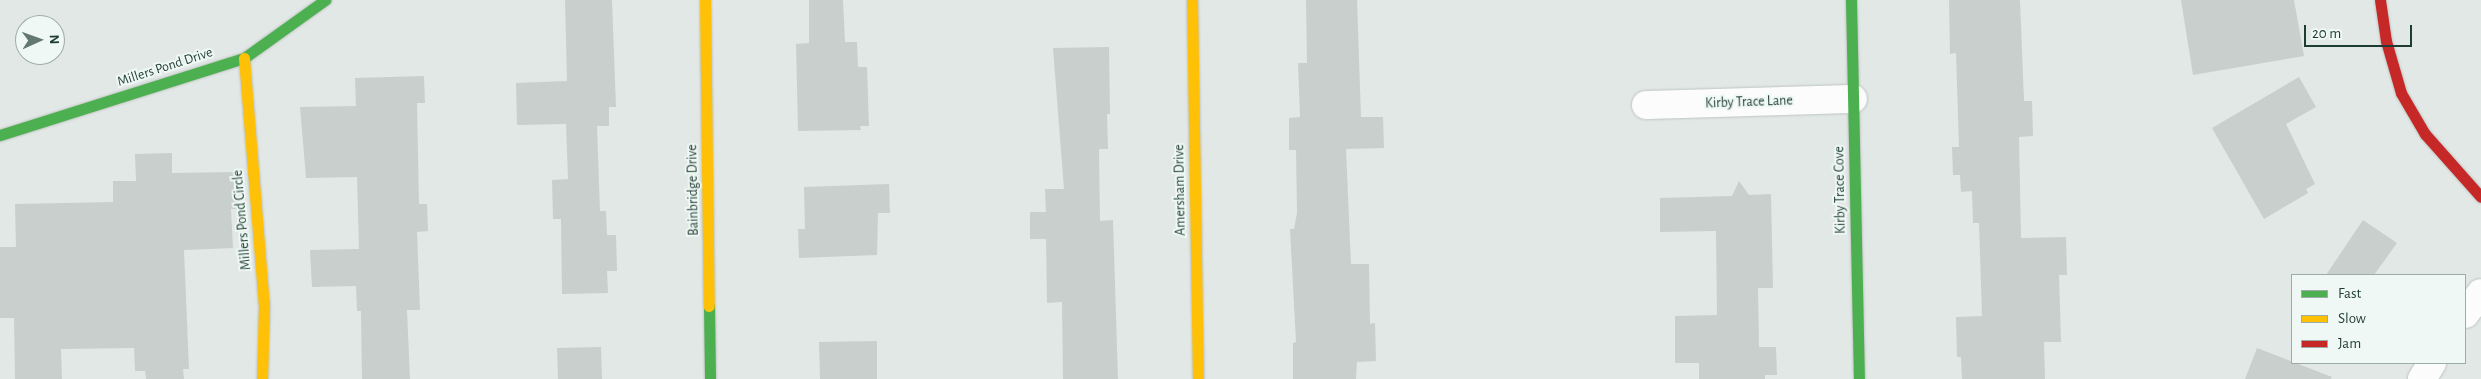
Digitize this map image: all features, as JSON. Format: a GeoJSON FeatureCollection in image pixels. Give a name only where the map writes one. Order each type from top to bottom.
{"type":"FeatureCollection","features":[{"type":"Feature","properties":{"kind":"street","name":"Millers Pond Drive"},"geometry":{"type":"LineString","coordinates":[[0,135],[244,58],[325,0]]}},
{"type":"Feature","properties":{"kind":"street","name":"Bainbridge Drive"},"geometry":{"type":"LineString","coordinates":[[705,0],[710,379]]}},
{"type":"Feature","properties":{"kind":"street","name":"Amersham Drive"},"geometry":{"type":"LineString","coordinates":[[1192,0],[1198,379]]}},
{"type":"Feature","properties":{"kind":"street","name":"Kirby Trace Cove"},"geometry":{"type":"LineString","coordinates":[[1851,0],[1859,379]]}},
{"type":"Feature","properties":{"kind":"street"},"geometry":{"type":"LineString","coordinates":[[2380,0],[2386,41],[2401,93],[2425,134],[2481,197]]}},
{"type":"Feature","properties":{"kind":"street","name":"Millers Pond Circle"},"geometry":{"type":"LineString","coordinates":[[244,58],[264,304],[262,379]]}},
{"type":"Feature","properties":{"kind":"street","name":"Kirby Trace Lane"},"geometry":{"type":"LineString","coordinates":[[1646,105],[1852,99]]}},
{"type":"Feature","properties":{"kind":"street"},"geometry":{"type":"LineString","coordinates":[[2466,313],[2481,293]]}},
{"type":"Feature","properties":{"kind":"street"},"geometry":{"type":"LineString","coordinates":[[2422,379],[2431,364]]}},
{"type":"Feature","properties":{"kind":"building"},"geometry":{"type":"Polygon","coordinates":[[[565,0],[612,0],[616,107],[609,107],[609,126],[597,126],[600,211],[606,211],[607,235],[616,235],[617,271],[607,271],[608,293],[562,294],[561,219],[553,219],[552,180],[568,179],[566,124],[517,125],[516,83],[567,81],[565,0]]]}},
{"type":"Feature","properties":{"kind":"building"},"geometry":{"type":"Polygon","coordinates":[[[809,0],[843,0],[845,42],[857,42],[858,67],[867,67],[869,126],[860,126],[861,130],[798,131],[796,44],[809,43],[809,0]]]}},
{"type":"Feature","properties":{"kind":"building"},"geometry":{"type":"Polygon","coordinates":[[[1306,0],[1357,0],[1361,117],[1383,117],[1384,148],[1346,149],[1351,264],[1369,264],[1370,324],[1375,323],[1376,361],[1357,362],[1356,379],[1293,379],[1293,343],[1296,342],[1290,229],[1294,229],[1297,213],[1296,150],[1289,150],[1289,118],[1300,117],[1298,63],[1307,63],[1306,0]]]}},
{"type":"Feature","properties":{"kind":"building"},"geometry":{"type":"Polygon","coordinates":[[[1949,0],[2020,0],[2024,101],[2032,101],[2033,136],[2019,137],[2021,238],[2066,237],[2067,275],[2059,275],[2061,342],[2044,342],[2045,379],[1962,379],[1961,357],[1957,357],[1956,317],[1982,316],[1979,223],[1973,223],[1972,191],[1961,192],[1960,175],[1953,175],[1952,147],[1959,147],[1956,53],[1950,54],[1949,0]]]}},
{"type":"Feature","properties":{"kind":"building"},"geometry":{"type":"Polygon","coordinates":[[[2181,0],[2294,0],[2304,56],[2193,75],[2181,0]]]}},
{"type":"Feature","properties":{"kind":"building"},"geometry":{"type":"Polygon","coordinates":[[[1109,47],[1110,114],[1107,114],[1108,149],[1099,149],[1100,221],[1113,220],[1118,379],[1063,379],[1062,302],[1047,303],[1046,239],[1030,239],[1030,212],[1046,212],[1045,189],[1064,189],[1053,48],[1109,47]]]}},
{"type":"Feature","properties":{"kind":"building"},"geometry":{"type":"Polygon","coordinates":[[[424,76],[425,103],[417,103],[419,204],[427,204],[428,231],[417,232],[420,310],[407,310],[410,379],[362,379],[361,311],[357,311],[356,286],[312,287],[310,250],[359,249],[357,177],[306,178],[300,107],[356,106],[355,78],[424,76]]]}},
{"type":"Feature","properties":{"kind":"building"},"geometry":{"type":"Polygon","coordinates":[[[2299,77],[2316,107],[2286,124],[2315,184],[2306,189],[2308,193],[2264,219],[2212,128],[2299,77]]]}},
{"type":"Feature","properties":{"kind":"building"},"geometry":{"type":"Polygon","coordinates":[[[172,153],[172,173],[236,172],[237,209],[231,209],[233,248],[184,250],[189,369],[183,369],[184,379],[146,379],[145,371],[135,371],[134,348],[61,349],[62,379],[15,379],[14,318],[0,318],[0,247],[16,247],[15,204],[113,202],[113,181],[136,181],[135,154],[172,153]]]}},
{"type":"Feature","properties":{"kind":"building"},"geometry":{"type":"Polygon","coordinates":[[[1739,181],[1749,195],[1771,194],[1773,288],[1758,288],[1759,347],[1776,347],[1777,375],[1765,375],[1765,379],[1699,379],[1699,363],[1675,363],[1675,316],[1717,315],[1716,231],[1660,232],[1660,198],[1732,196],[1739,181]]]}},
{"type":"Feature","properties":{"kind":"building"},"geometry":{"type":"Polygon","coordinates":[[[889,184],[890,213],[878,213],[877,255],[799,258],[798,229],[805,229],[804,187],[889,184]]]}},
{"type":"Feature","properties":{"kind":"building"},"geometry":{"type":"Polygon","coordinates":[[[2363,220],[2397,243],[2375,274],[2327,274],[2363,220]]]}},
{"type":"Feature","properties":{"kind":"building"},"geometry":{"type":"Polygon","coordinates":[[[877,341],[877,379],[820,379],[819,342],[877,341]]]}},
{"type":"Feature","properties":{"kind":"building"},"geometry":{"type":"Polygon","coordinates":[[[601,347],[602,379],[558,379],[557,348],[601,347]]]}},
{"type":"Feature","properties":{"kind":"building"},"geometry":{"type":"Polygon","coordinates":[[[2257,348],[2291,361],[2291,364],[2298,364],[2332,377],[2331,379],[2245,379],[2257,348]]]}},
{"type":"Feature","properties":{"kind":"traffic: fast"},"geometry":{"type":"LineString","coordinates":[[0,135],[244,58],[325,0]]}},
{"type":"Feature","properties":{"kind":"traffic: fast"},"geometry":{"type":"LineString","coordinates":[[1851,0],[1859,379]]}},
{"type":"Feature","properties":{"kind":"traffic: fast"},"geometry":{"type":"LineString","coordinates":[[709,306],[710,379]]}},
{"type":"Feature","properties":{"kind":"traffic: slow"},"geometry":{"type":"LineString","coordinates":[[705,0],[709,306]]}},
{"type":"Feature","properties":{"kind":"traffic: slow"},"geometry":{"type":"LineString","coordinates":[[1192,0],[1198,379]]}},
{"type":"Feature","properties":{"kind":"traffic: slow"},"geometry":{"type":"LineString","coordinates":[[244,58],[264,304],[262,379]]}},
{"type":"Feature","properties":{"kind":"traffic: jam"},"geometry":{"type":"LineString","coordinates":[[2380,0],[2386,41],[2401,93],[2425,134],[2481,197]]}}]}
